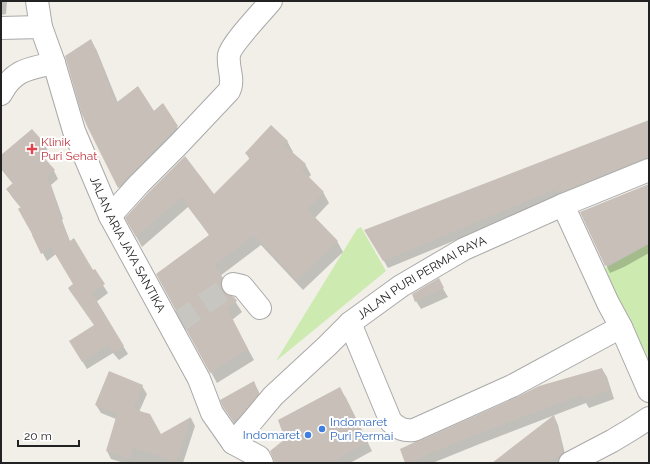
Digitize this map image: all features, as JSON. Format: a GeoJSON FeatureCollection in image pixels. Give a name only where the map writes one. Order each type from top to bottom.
{"type":"FeatureCollection","features":[{"type":"Feature","properties":{"kind":"street","name":"JALAN ARIA JAYA SANTIKA"},"geometry":{"type":"LineString","coordinates":[[37,1],[41,27],[54,63],[74,131],[110,216],[174,326],[199,379],[212,413],[233,443],[259,457],[262,463]]}},
{"type":"Feature","properties":{"kind":"street"},"geometry":{"type":"LineString","coordinates":[[110,216],[229,91],[232,83],[229,58],[231,50],[237,40],[271,1]]}},
{"type":"Feature","properties":{"kind":"street"},"geometry":{"type":"LineString","coordinates":[[1,28],[41,27]]}},
{"type":"Feature","properties":{"kind":"street"},"geometry":{"type":"LineString","coordinates":[[1,94],[6,85],[16,75],[26,70],[54,63]]}},
{"type":"Feature","properties":{"kind":"street","name":"JALAN PURI PERMAI RAYA"},"geometry":{"type":"LineString","coordinates":[[233,443],[272,396],[328,346],[350,323],[401,286],[464,249],[563,205],[649,170]]}},
{"type":"Feature","properties":{"kind":"street"},"geometry":{"type":"LineString","coordinates":[[563,205],[608,303],[621,327],[649,391]]}},
{"type":"Feature","properties":{"kind":"street"},"geometry":{"type":"LineString","coordinates":[[234,284],[242,286],[260,308]]}},
{"type":"Feature","properties":{"kind":"street"},"geometry":{"type":"LineString","coordinates":[[350,323],[391,422],[398,428],[406,431],[414,430],[512,386],[621,327]]}},
{"type":"Feature","properties":{"kind":"street"},"geometry":{"type":"LineString","coordinates":[[570,463],[649,418]]}},
{"type":"Feature","properties":{"kind":"green space"},"geometry":{"type":"Polygon","coordinates":[[[361,227],[386,271],[276,361],[357,229],[361,227]]]}},
{"type":"Feature","properties":{"kind":"green space"},"geometry":{"type":"Polygon","coordinates":[[[649,244],[649,360],[644,349],[623,357],[597,305],[587,278],[649,244]]]}},
{"type":"Feature","properties":{"kind":"building"},"geometry":{"type":"Polygon","coordinates":[[[91,39],[116,103],[138,86],[154,111],[163,103],[178,126],[118,188],[81,112],[65,56],[91,39]]]}},
{"type":"Feature","properties":{"kind":"building"},"geometry":{"type":"Polygon","coordinates":[[[649,120],[649,158],[644,158],[562,192],[557,193],[556,189],[383,261],[364,230],[649,120]]]}},
{"type":"Feature","properties":{"kind":"building"},"geometry":{"type":"Polygon","coordinates":[[[271,125],[288,141],[284,145],[306,164],[301,169],[324,192],[307,209],[338,241],[297,280],[254,235],[215,265],[223,278],[221,288],[225,293],[234,297],[237,301],[227,308],[248,349],[210,373],[156,274],[209,235],[182,197],[136,237],[125,218],[185,156],[214,194],[250,158],[245,153],[271,125]]]}},
{"type":"Feature","properties":{"kind":"building"},"geometry":{"type":"Polygon","coordinates":[[[32,129],[47,146],[39,152],[55,170],[47,177],[59,211],[58,212],[70,241],[74,238],[93,270],[95,269],[105,284],[92,293],[124,346],[114,353],[108,345],[82,362],[69,341],[94,325],[68,288],[73,284],[51,247],[41,254],[18,209],[21,207],[6,189],[13,183],[1,168],[1,155],[32,129]]]}},
{"type":"Feature","properties":{"kind":"building"},"geometry":{"type":"Polygon","coordinates":[[[649,184],[649,243],[605,266],[580,212],[649,184]]]}},
{"type":"Feature","properties":{"kind":"building"},"geometry":{"type":"Polygon","coordinates":[[[439,278],[444,288],[415,302],[412,294],[439,278]]]}},
{"type":"Feature","properties":{"kind":"building"},"geometry":{"type":"Polygon","coordinates":[[[602,368],[610,390],[583,400],[581,395],[405,463],[400,449],[539,386],[602,368]]]}},
{"type":"Feature","properties":{"kind":"building"},"geometry":{"type":"Polygon","coordinates":[[[109,371],[143,385],[133,409],[150,414],[161,434],[191,417],[177,462],[133,448],[130,459],[106,451],[117,414],[95,405],[109,371]]]}},
{"type":"Feature","properties":{"kind":"building"},"geometry":{"type":"Polygon","coordinates":[[[254,381],[259,394],[238,418],[233,421],[220,400],[254,381]]]}},
{"type":"Feature","properties":{"kind":"building","name":"Indomaret Puri Permai"},"geometry":{"type":"Polygon","coordinates":[[[340,387],[368,442],[330,463],[275,463],[270,451],[285,439],[278,420],[340,387]]]}},
{"type":"Feature","properties":{"kind":"building"},"geometry":{"type":"Polygon","coordinates":[[[554,415],[563,453],[546,463],[492,463],[554,415]]]}},
{"type":"Feature","properties":{"kind":"tunnel"},"geometry":{"type":"LineString","coordinates":[[177,323],[233,284]]}},
{"type":"Feature","properties":{"kind":"place","name":"Klinik Puri Sehat"},"geometry":{"type":"Point","coordinates":[32,149]}},
{"type":"Feature","properties":{"kind":"place","name":"Indomaret Puri Permai"},"geometry":{"type":"Point","coordinates":[322,429]}},
{"type":"Feature","properties":{"kind":"place","name":"Indomaret"},"geometry":{"type":"Point","coordinates":[308,435]}}]}
